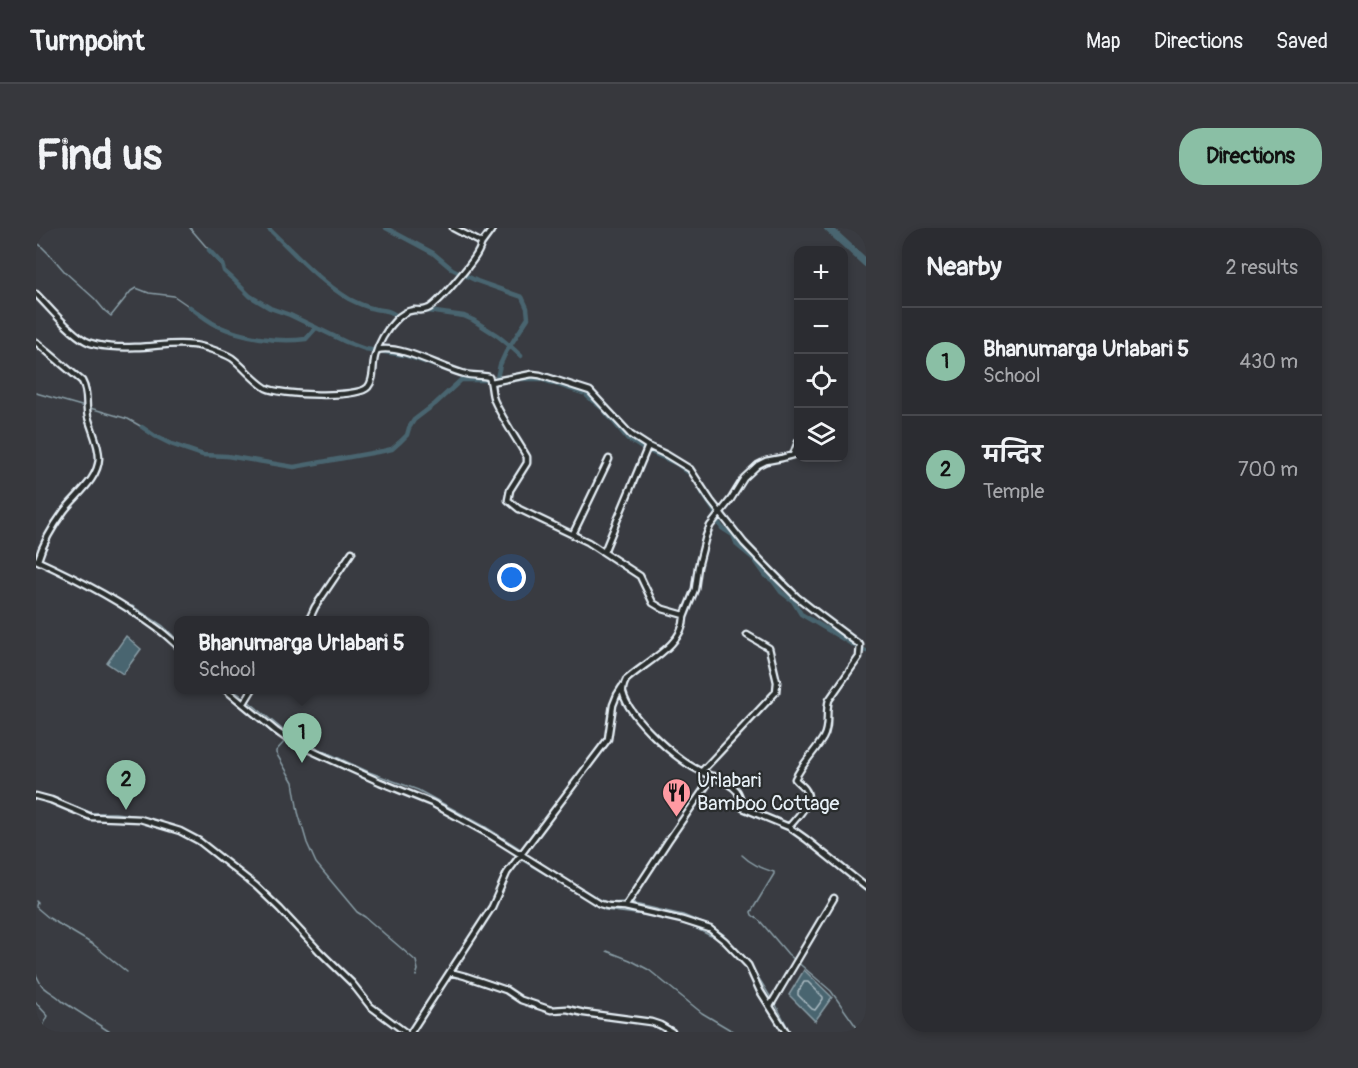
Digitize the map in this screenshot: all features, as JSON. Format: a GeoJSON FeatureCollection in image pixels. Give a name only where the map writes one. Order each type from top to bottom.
{"type":"FeatureCollection","features":[{"type":"Feature","properties":{"kind":"street"},"geometry":{"type":"LineString","coordinates":[[453,228],[482,243]]}},
{"type":"Feature","properties":{"kind":"street"},"geometry":{"type":"LineString","coordinates":[[36,294],[87,342],[119,347],[194,345],[230,357],[256,381],[277,392],[348,394],[364,390],[369,386],[375,356],[393,322],[406,312],[428,309],[435,304],[472,260],[493,228]]}},
{"type":"Feature","properties":{"kind":"street"},"geometry":{"type":"LineString","coordinates":[[36,342],[82,381],[86,389],[87,414],[99,460],[91,479],[64,510],[54,526],[37,560],[129,609],[174,642]]}},
{"type":"Feature","properties":{"kind":"street"},"geometry":{"type":"LineString","coordinates":[[380,347],[411,354],[467,374],[488,376],[492,396],[527,457],[527,463],[510,490],[508,500],[528,513],[573,534],[604,552],[640,576],[653,603],[663,609],[684,615],[684,617]]}},
{"type":"Feature","properties":{"kind":"street"},"geometry":{"type":"LineString","coordinates":[[491,382],[532,374],[590,391],[631,435],[690,469],[744,543],[797,597],[859,644],[859,657],[829,700],[823,738],[795,779],[805,789],[808,798],[806,806],[789,827]]}},
{"type":"Feature","properties":{"kind":"street"},"geometry":{"type":"LineString","coordinates":[[604,552],[648,446]]}},
{"type":"Feature","properties":{"kind":"street"},"geometry":{"type":"LineString","coordinates":[[411,1032],[492,907],[501,885],[521,854],[608,739],[613,705],[626,680],[661,653],[682,627],[695,589],[698,567],[710,526],[744,478],[766,461],[793,455],[794,452]]}},
{"type":"Feature","properties":{"kind":"street"},"geometry":{"type":"LineString","coordinates":[[573,534],[609,459]]}},
{"type":"Feature","properties":{"kind":"street"},"geometry":{"type":"LineString","coordinates":[[311,616],[352,552]]}},
{"type":"Feature","properties":{"kind":"street"},"geometry":{"type":"LineString","coordinates":[[701,772],[776,692],[777,682],[769,648],[747,635]]}},
{"type":"Feature","properties":{"kind":"street"},"geometry":{"type":"LineString","coordinates":[[623,687],[628,704],[656,739],[675,756],[737,791],[743,808],[747,811],[789,827],[865,885]]}},
{"type":"Feature","properties":{"kind":"street"},"geometry":{"type":"LineString","coordinates":[[232,694],[290,741],[432,803],[468,822],[600,904],[625,907],[710,929],[748,965],[760,991],[786,1032]]}},
{"type":"Feature","properties":{"kind":"street"},"geometry":{"type":"LineString","coordinates":[[244,703],[250,694]]}},
{"type":"Feature","properties":{"kind":"street"},"geometry":{"type":"LineString","coordinates":[[625,907],[713,776]]}},
{"type":"Feature","properties":{"kind":"street"},"geometry":{"type":"LineString","coordinates":[[36,796],[91,817],[140,819],[180,831],[199,840],[256,886],[352,983],[370,1006],[405,1032]]}},
{"type":"Feature","properties":{"kind":"street"},"geometry":{"type":"LineString","coordinates":[[770,1006],[834,898]]}},
{"type":"Feature","properties":{"kind":"street"},"geometry":{"type":"LineString","coordinates":[[450,972],[506,990],[522,1000],[551,1010],[567,1009],[651,1022],[672,1032]]}},
{"type":"Feature","properties":{"kind":"water"},"geometry":{"type":"Polygon","coordinates":[[[126,636],[141,649],[123,674],[107,663],[126,636]]]}},
{"type":"Feature","properties":{"kind":"water"},"geometry":{"type":"Polygon","coordinates":[[[804,970],[832,997],[815,1021],[789,995],[804,970]]]}},
{"type":"Feature","properties":{"kind":"waterway"},"geometry":{"type":"LineString","coordinates":[[190,228],[209,250]]}},
{"type":"Feature","properties":{"kind":"waterway"},"geometry":{"type":"LineString","coordinates":[[268,228],[317,275],[349,299],[368,307],[391,312],[400,319],[406,313],[428,311],[464,316],[498,336],[521,356]]}},
{"type":"Feature","properties":{"kind":"waterway"},"geometry":{"type":"LineString","coordinates":[[386,228],[433,253],[452,269],[477,281],[522,297],[528,318],[506,352],[497,378]]}},
{"type":"Feature","properties":{"kind":"waterway"},"geometry":{"type":"LineString","coordinates":[[828,228],[866,263]]}},
{"type":"Feature","properties":{"kind":"waterway"},"geometry":{"type":"LineString","coordinates":[[36,241],[111,316],[136,288],[149,293],[174,296],[190,307]]}},
{"type":"Feature","properties":{"kind":"waterway"},"geometry":{"type":"LineString","coordinates":[[209,250],[222,264],[224,271],[250,296],[270,308],[365,349],[404,355],[470,378]]}},
{"type":"Feature","properties":{"kind":"waterway"},"geometry":{"type":"LineString","coordinates":[[190,307],[218,326],[261,338],[306,339],[317,328]]}},
{"type":"Feature","properties":{"kind":"waterway"},"geometry":{"type":"LineString","coordinates":[[513,379],[541,379],[583,393]]}},
{"type":"Feature","properties":{"kind":"waterway"},"geometry":{"type":"LineString","coordinates":[[142,427],[171,444],[203,455],[227,456],[294,467],[392,449],[407,435],[414,420],[461,380],[487,380]]}},
{"type":"Feature","properties":{"kind":"waterway"},"geometry":{"type":"LineString","coordinates":[[36,393],[85,407]]}},
{"type":"Feature","properties":{"kind":"waterway"},"geometry":{"type":"LineString","coordinates":[[587,396],[603,409],[628,439],[644,449]]}},
{"type":"Feature","properties":{"kind":"waterway"},"geometry":{"type":"LineString","coordinates":[[90,408],[128,419],[142,427]]}},
{"type":"Feature","properties":{"kind":"waterway"},"geometry":{"type":"LineString","coordinates":[[649,451],[677,464],[693,476]]}},
{"type":"Feature","properties":{"kind":"waterway"},"geometry":{"type":"LineString","coordinates":[[699,486],[715,512],[715,517]]}},
{"type":"Feature","properties":{"kind":"waterway"},"geometry":{"type":"LineString","coordinates":[[718,522],[722,528],[733,535],[737,545],[754,559],[781,592],[793,601],[801,614],[866,651]]}},
{"type":"Feature","properties":{"kind":"waterway"},"geometry":{"type":"LineString","coordinates":[[132,606],[163,626],[174,636]]}},
{"type":"Feature","properties":{"kind":"waterway"},"geometry":{"type":"LineString","coordinates":[[139,618],[174,647]]}},
{"type":"Feature","properties":{"kind":"waterway"},"geometry":{"type":"LineString","coordinates":[[247,700],[289,735],[369,772],[418,790],[519,848]]}},
{"type":"Feature","properties":{"kind":"waterway"},"geometry":{"type":"LineString","coordinates":[[249,712],[271,732],[290,744]]}},
{"type":"Feature","properties":{"kind":"waterway"},"geometry":{"type":"LineString","coordinates":[[285,741],[276,753],[293,782],[298,812],[307,843],[316,863],[357,912],[416,961],[418,970],[416,976]]}},
{"type":"Feature","properties":{"kind":"waterway"},"geometry":{"type":"LineString","coordinates":[[36,793],[92,813],[140,816],[170,826]]}},
{"type":"Feature","properties":{"kind":"waterway"},"geometry":{"type":"LineString","coordinates":[[36,799],[92,819]]}},
{"type":"Feature","properties":{"kind":"waterway"},"geometry":{"type":"LineString","coordinates":[[755,817],[783,827],[803,840]]}},
{"type":"Feature","properties":{"kind":"waterway"},"geometry":{"type":"LineString","coordinates":[[176,832],[186,836]]}},
{"type":"Feature","properties":{"kind":"waterway"},"geometry":{"type":"LineString","coordinates":[[198,837],[262,887],[279,905]]}},
{"type":"Feature","properties":{"kind":"waterway"},"geometry":{"type":"LineString","coordinates":[[807,843],[866,892]]}},
{"type":"Feature","properties":{"kind":"waterway"},"geometry":{"type":"LineString","coordinates":[[524,853],[599,899],[609,903],[626,902]]}},
{"type":"Feature","properties":{"kind":"waterway"},"geometry":{"type":"LineString","coordinates":[[742,855],[756,865],[774,872],[751,912],[752,915],[760,921],[788,954],[831,991],[860,1032]]}},
{"type":"Feature","properties":{"kind":"waterway"},"geometry":{"type":"LineString","coordinates":[[520,859],[605,910],[678,922],[711,936],[715,935]]}},
{"type":"Feature","properties":{"kind":"waterway"},"geometry":{"type":"LineString","coordinates":[[226,865],[248,883]]}},
{"type":"Feature","properties":{"kind":"waterway"},"geometry":{"type":"LineString","coordinates":[[267,900],[348,982]]}},
{"type":"Feature","properties":{"kind":"waterway"},"geometry":{"type":"LineString","coordinates":[[36,901],[36,906]]}},
{"type":"Feature","properties":{"kind":"waterway"},"geometry":{"type":"LineString","coordinates":[[630,903],[683,915],[723,934],[747,959],[771,998]]}},
{"type":"Feature","properties":{"kind":"waterway"},"geometry":{"type":"LineString","coordinates":[[36,907],[49,918],[94,945],[127,972]]}},
{"type":"Feature","properties":{"kind":"waterway"},"geometry":{"type":"LineString","coordinates":[[315,943],[326,955]]}},
{"type":"Feature","properties":{"kind":"waterway"},"geometry":{"type":"LineString","coordinates":[[607,951],[649,970],[702,1013],[734,1032]]}},
{"type":"Feature","properties":{"kind":"waterway"},"geometry":{"type":"LineString","coordinates":[[36,975],[46,989],[110,1032]]}},
{"type":"Feature","properties":{"kind":"waterway"},"geometry":{"type":"LineString","coordinates":[[353,981],[367,998]]}},
{"type":"Feature","properties":{"kind":"waterway"},"geometry":{"type":"LineString","coordinates":[[36,1003],[48,1016],[38,1032]]}},
{"type":"Feature","properties":{"kind":"waterway"},"geometry":{"type":"LineString","coordinates":[[775,1003],[790,1032]]}},
{"type":"Feature","properties":{"kind":"waterway"},"geometry":{"type":"LineString","coordinates":[[370,1009],[400,1032]]}},
{"type":"Feature","properties":{"kind":"place","name":"Bhanumarga Urlabari 5"},"geometry":{"type":"Point","coordinates":[302,763]}},
{"type":"Feature","properties":{"kind":"place","name":"मन्दिर"},"geometry":{"type":"Point","coordinates":[126,810]}},
{"type":"Feature","properties":{"kind":"place","name":"Urlabari Bamboo Cottage"},"geometry":{"type":"Point","coordinates":[676,818]}}]}
